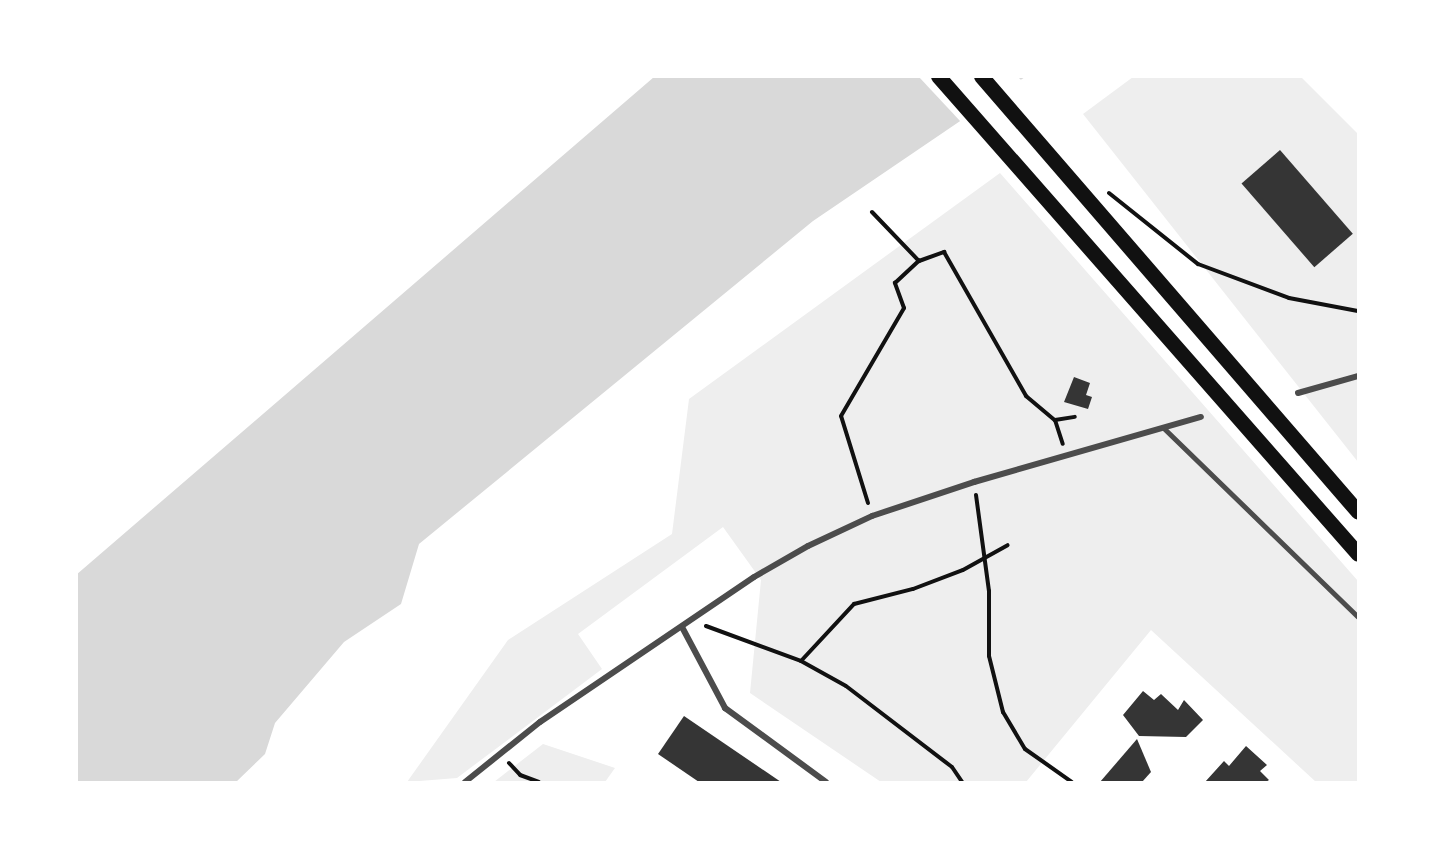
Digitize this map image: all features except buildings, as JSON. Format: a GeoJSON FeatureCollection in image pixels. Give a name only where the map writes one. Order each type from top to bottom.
{"type":"FeatureCollection","features":[{"type":"Feature","properties":{"kind":"main road"},"geometry":{"type":"LineString","coordinates":[[938,76],[1359,554]]}},
{"type":"Feature","properties":{"kind":"main road"},"geometry":{"type":"LineString","coordinates":[[981,76],[1359,512]]}},
{"type":"Feature","properties":{"kind":"street"},"geometry":{"type":"LineString","coordinates":[[1298,393],[1359,376]]}},
{"type":"Feature","properties":{"kind":"street"},"geometry":{"type":"LineString","coordinates":[[465,783],[540,722],[754,577],[872,516],[974,482],[1201,417]]}},
{"type":"Feature","properties":{"kind":"street"},"geometry":{"type":"LineString","coordinates":[[682,627],[724,708],[826,783]]}},
{"type":"Feature","properties":{"kind":"lane"},"geometry":{"type":"LineString","coordinates":[[1165,429],[1359,617]]}},
{"type":"Feature","properties":{"kind":"path"},"geometry":{"type":"LineString","coordinates":[[1103,186],[1198,264],[1289,298],[1359,311]]}},
{"type":"Feature","properties":{"kind":"path"},"geometry":{"type":"LineString","coordinates":[[872,212],[919,261]]}},
{"type":"Feature","properties":{"kind":"path"},"geometry":{"type":"LineString","coordinates":[[872,516],[841,416],[904,309],[895,283],[919,261],[944,252],[1026,396],[1055,420],[1066,456]]}},
{"type":"Feature","properties":{"kind":"path"},"geometry":{"type":"LineString","coordinates":[[1055,420],[1075,417]]}},
{"type":"Feature","properties":{"kind":"path"},"geometry":{"type":"LineString","coordinates":[[974,482],[986,555],[990,656],[1003,712],[1025,749],[1072,783]]}},
{"type":"Feature","properties":{"kind":"path"},"geometry":{"type":"LineString","coordinates":[[801,661],[854,604],[913,589],[963,570],[986,555],[1008,546]]}},
{"type":"Feature","properties":{"kind":"path"},"geometry":{"type":"LineString","coordinates":[[692,621],[801,661],[846,686],[952,767],[962,783]]}},
{"type":"Feature","properties":{"kind":"path"},"geometry":{"type":"LineString","coordinates":[[501,754],[520,775],[539,783]]}},
{"type":"Feature","properties":{"kind":"shaded area"},"geometry":{"type":"Polygon","coordinates":[[[654,77],[1025,77],[813,221],[419,544],[401,604],[344,642],[275,723],[265,754],[236,782],[77,782],[76,575],[654,77]]]}},
{"type":"Feature","properties":{"kind":"shaded area"},"geometry":{"type":"Polygon","coordinates":[[[1133,77],[1301,77],[1358,134],[1358,462],[1083,114],[1133,77]]]}},
{"type":"Feature","properties":{"kind":"shaded area"},"geometry":{"type":"Polygon","coordinates":[[[1000,173],[1358,581],[1358,782],[1316,782],[1151,630],[1026,782],[881,782],[750,693],[761,580],[723,527],[578,634],[602,669],[457,778],[407,782],[508,640],[672,534],[689,399],[1000,173]]]}},
{"type":"Feature","properties":{"kind":"shaded area"},"geometry":{"type":"Polygon","coordinates":[[[543,744],[615,768],[605,782],[494,782],[543,744]]]}},
{"type":"Feature","properties":{"kind":"pier"},"geometry":{"type":"Polygon","coordinates":[[[919,77],[1018,77],[1023,82],[961,122],[919,77]]]}}]}
